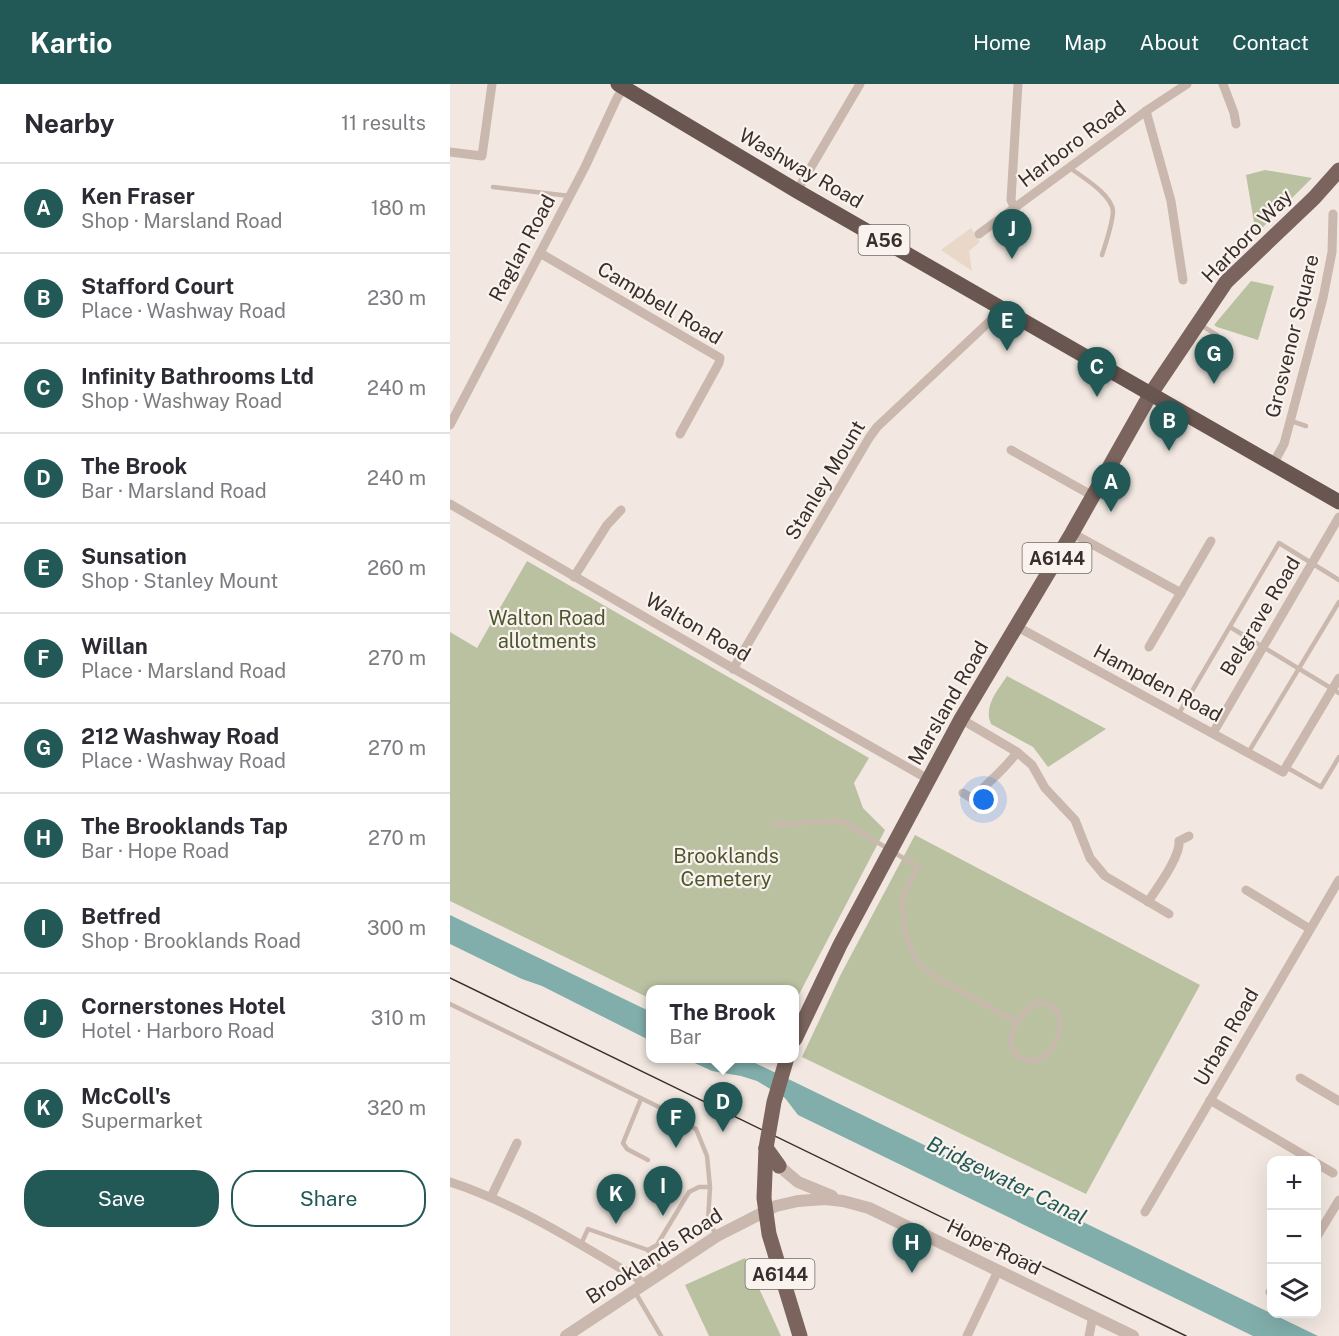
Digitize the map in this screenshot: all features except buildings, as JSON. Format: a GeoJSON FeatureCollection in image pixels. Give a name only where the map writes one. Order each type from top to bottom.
{"type":"FeatureCollection","features":[{"type":"Feature","properties":{"kind":"highway","name":"Washway Road"},"geometry":{"type":"LineString","coordinates":[[622,85],[797,191],[1339,502]]}},
{"type":"Feature","properties":{"kind":"main road","name":"Harboro Way"},"geometry":{"type":"LineString","coordinates":[[1150,395],[1226,282],[1314,198],[1339,170]]}},
{"type":"Feature","properties":{"kind":"main road","name":"Marsland Road"},"geometry":{"type":"LineString","coordinates":[[799,1031],[840,945],[961,719],[1072,533],[1150,395]]}},
{"type":"Feature","properties":{"kind":"main road","name":"A6144"},"geometry":{"type":"LineString","coordinates":[[786,1063],[774,1102],[766,1148],[765,1211],[774,1256],[800,1336]]}},
{"type":"Feature","properties":{"kind":"main road"},"geometry":{"type":"LineString","coordinates":[[766,1148],[779,1166]]}},
{"type":"Feature","properties":{"kind":"street"},"geometry":{"type":"LineString","coordinates":[[450,152],[482,156],[492,84]]}},
{"type":"Feature","properties":{"kind":"street"},"geometry":{"type":"LineString","coordinates":[[797,191],[860,84]]}},
{"type":"Feature","properties":{"kind":"street"},"geometry":{"type":"LineString","coordinates":[[1015,209],[1011,200],[1018,84]]}},
{"type":"Feature","properties":{"kind":"street","name":"Harboro Road"},"geometry":{"type":"LineString","coordinates":[[979,234],[1146,111],[1187,84]]}},
{"type":"Feature","properties":{"kind":"street"},"geometry":{"type":"LineString","coordinates":[[1223,84],[1236,124]]}},
{"type":"Feature","properties":{"kind":"street","name":"Raglan Road"},"geometry":{"type":"LineString","coordinates":[[450,425],[570,196],[622,85]]}},
{"type":"Feature","properties":{"kind":"street"},"geometry":{"type":"LineString","coordinates":[[1146,111],[1171,201],[1184,280]]}},
{"type":"Feature","properties":{"kind":"street","name":"Grosvenor Square"},"geometry":{"type":"LineString","coordinates":[[1273,464],[1282,449],[1291,421],[1323,298],[1332,252],[1333,214]]}},
{"type":"Feature","properties":{"kind":"street","name":"Campbell Road"},"geometry":{"type":"LineString","coordinates":[[540,253],[720,358],[680,434]]}},
{"type":"Feature","properties":{"kind":"street","name":"Stanley Mount"},"geometry":{"type":"LineString","coordinates":[[733,669],[877,427],[990,321],[1000,307]]}},
{"type":"Feature","properties":{"kind":"street"},"geometry":{"type":"LineString","coordinates":[[1011,450],[1093,496]]}},
{"type":"Feature","properties":{"kind":"street","name":"Walton Road"},"geometry":{"type":"LineString","coordinates":[[450,504],[733,669],[928,779]]}},
{"type":"Feature","properties":{"kind":"street"},"geometry":{"type":"LineString","coordinates":[[574,577],[603,530],[621,510]]}},
{"type":"Feature","properties":{"kind":"street","name":"Belgrave Road"},"geometry":{"type":"LineString","coordinates":[[1213,733],[1339,518]]}},
{"type":"Feature","properties":{"kind":"street"},"geometry":{"type":"LineString","coordinates":[[1072,533],[1181,593]]}},
{"type":"Feature","properties":{"kind":"street"},"geometry":{"type":"LineString","coordinates":[[1149,647],[1211,541]]}},
{"type":"Feature","properties":{"kind":"street","name":"Hampden Road"},"geometry":{"type":"LineString","coordinates":[[1016,626],[1248,753],[1284,769]]}},
{"type":"Feature","properties":{"kind":"street"},"geometry":{"type":"LineString","coordinates":[[1284,769],[1336,691],[1339,678]]}},
{"type":"Feature","properties":{"kind":"street"},"geometry":{"type":"LineString","coordinates":[[961,719],[1017,752],[1032,765],[1045,788],[1075,820],[1090,858],[1097,868],[1114,883],[1169,915]]}},
{"type":"Feature","properties":{"kind":"street"},"geometry":{"type":"LineString","coordinates":[[963,793],[975,804],[987,783],[1009,764],[1017,752]]}},
{"type":"Feature","properties":{"kind":"street"},"geometry":{"type":"LineString","coordinates":[[1148,902],[1175,859],[1184,838],[1169,836]]}},
{"type":"Feature","properties":{"kind":"street","name":"Urban Road"},"geometry":{"type":"LineString","coordinates":[[1145,1212],[1339,880]]}},
{"type":"Feature","properties":{"kind":"street"},"geometry":{"type":"LineString","coordinates":[[1246,890],[1264,896],[1310,929]]}},
{"type":"Feature","properties":{"kind":"street"},"geometry":{"type":"LineString","coordinates":[[1300,1078],[1339,1101]]}},
{"type":"Feature","properties":{"kind":"street"},"geometry":{"type":"LineString","coordinates":[[1210,1100],[1304,1156]]}},
{"type":"Feature","properties":{"kind":"street"},"geometry":{"type":"LineString","coordinates":[[491,1197],[517,1143]]}},
{"type":"Feature","properties":{"kind":"street"},"geometry":{"type":"LineString","coordinates":[[779,1166],[798,1182],[843,1201]]}},
{"type":"Feature","properties":{"kind":"street"},"geometry":{"type":"LineString","coordinates":[[1321,1166],[1333,1173]]}},
{"type":"Feature","properties":{"kind":"street"},"geometry":{"type":"LineString","coordinates":[[450,1182],[491,1197],[581,1244],[637,1278],[640,1288]]}},
{"type":"Feature","properties":{"kind":"street","name":"Hope Road"},"geometry":{"type":"LineString","coordinates":[[765,1211],[785,1203],[825,1199],[869,1208],[1133,1336]]}},
{"type":"Feature","properties":{"kind":"street"},"geometry":{"type":"LineString","coordinates":[[1321,1231],[1339,1200]]}},
{"type":"Feature","properties":{"kind":"street","name":"Brooklands Road"},"geometry":{"type":"LineString","coordinates":[[566,1336],[717,1236],[765,1211]]}},
{"type":"Feature","properties":{"kind":"street"},"geometry":{"type":"LineString","coordinates":[[967,1336],[998,1271]]}},
{"type":"Feature","properties":{"kind":"street"},"geometry":{"type":"LineString","coordinates":[[1089,1336],[1092,1317]]}},
{"type":"Feature","properties":{"kind":"lane"},"geometry":{"type":"LineString","coordinates":[[1070,168],[1107,197],[1111,204],[1113,213],[1102,255]]}},
{"type":"Feature","properties":{"kind":"lane"},"geometry":{"type":"LineString","coordinates":[[493,187],[570,196]]}},
{"type":"Feature","properties":{"kind":"lane"},"geometry":{"type":"LineString","coordinates":[[1197,323],[1217,335]]}},
{"type":"Feature","properties":{"kind":"lane"},"geometry":{"type":"LineString","coordinates":[[1291,421],[1306,426]]}},
{"type":"Feature","properties":{"kind":"lane"},"geometry":{"type":"LineString","coordinates":[[1178,715],[1280,543],[1339,580]]}},
{"type":"Feature","properties":{"kind":"lane"},"geometry":{"type":"LineString","coordinates":[[1248,753],[1339,602]]}},
{"type":"Feature","properties":{"kind":"lane"},"geometry":{"type":"LineString","coordinates":[[1230,627],[1336,691]]}},
{"type":"Feature","properties":{"kind":"lane"},"geometry":{"type":"LineString","coordinates":[[1284,769],[1322,787],[1339,757]]}},
{"type":"Feature","properties":{"kind":"lane"},"geometry":{"type":"LineString","coordinates":[[773,825],[831,820],[844,822],[918,867],[904,895],[902,906],[907,938],[914,956],[920,965],[938,979],[1017,1022]]}},
{"type":"Feature","properties":{"kind":"lane"},"geometry":{"type":"LineString","coordinates":[[1038,1003],[1050,1005],[1059,1014],[1061,1021],[1058,1035],[1051,1049],[1040,1059],[1028,1061],[1016,1053],[1011,1041],[1017,1022],[1026,1010],[1038,1003]]}},
{"type":"Feature","properties":{"kind":"lane"},"geometry":{"type":"LineString","coordinates":[[450,1004],[641,1099],[696,1129],[708,1156],[710,1187],[708,1221],[717,1236]]}},
{"type":"Feature","properties":{"kind":"lane"},"geometry":{"type":"LineString","coordinates":[[641,1099],[623,1143],[627,1149],[648,1160]]}},
{"type":"Feature","properties":{"kind":"lane"},"geometry":{"type":"LineString","coordinates":[[648,1250],[657,1245],[689,1192],[699,1186],[710,1187]]}},
{"type":"Feature","properties":{"kind":"lane"},"geometry":{"type":"LineString","coordinates":[[581,1244],[588,1230],[648,1250],[663,1271]]}},
{"type":"Feature","properties":{"kind":"lane"},"geometry":{"type":"LineString","coordinates":[[640,1288],[661,1336]]}},
{"type":"Feature","properties":{"kind":"green space"},"geometry":{"type":"Polygon","coordinates":[[[1265,170],[1312,178],[1256,234],[1246,175],[1265,170]]]}},
{"type":"Feature","properties":{"kind":"green space"},"geometry":{"type":"Polygon","coordinates":[[[1251,281],[1274,286],[1258,340],[1214,325],[1251,281]]]}},
{"type":"Feature","properties":{"kind":"green space","name":"Brooklands Cemetery"},"geometry":{"type":"Polygon","coordinates":[[[527,561],[869,758],[854,783],[863,808],[885,830],[799,994],[799,985],[646,985],[646,997],[450,901],[450,632],[477,648],[527,561]]]}},
{"type":"Feature","properties":{"kind":"green space"},"geometry":{"type":"Polygon","coordinates":[[[1007,676],[1106,729],[1048,767],[1033,747],[991,724],[990,705],[1007,676]]]}},
{"type":"Feature","properties":{"kind":"green space"},"geometry":{"type":"Polygon","coordinates":[[[915,835],[1200,985],[1086,1194],[802,1057],[841,974],[915,835]]]}},
{"type":"Feature","properties":{"kind":"green space"},"geometry":{"type":"Polygon","coordinates":[[[745,1258],[781,1336],[709,1336],[685,1285],[745,1258]]]}},
{"type":"Feature","properties":{"kind":"shaded area"},"geometry":{"type":"Polygon","coordinates":[[[971,228],[980,242],[969,251],[972,271],[941,250],[971,228]]]}},
{"type":"Feature","properties":{"kind":"water"},"geometry":{"type":"Polygon","coordinates":[[[450,915],[646,1010],[646,1038],[542,986],[522,979],[450,944],[450,915]]]}},
{"type":"Feature","properties":{"kind":"water"},"geometry":{"type":"Polygon","coordinates":[[[695,1063],[755,1063],[1267,1311],[1267,1318],[1281,1318],[1318,1336],[1253,1336],[798,1115],[785,1098],[757,1081],[712,1071],[695,1063]]]}},
{"type":"Feature","properties":{"kind":"tram line"},"geometry":{"type":"LineString","coordinates":[[450,978],[1186,1336]]}},
{"type":"Feature","properties":{"kind":"place","name":"Cornerstones Hotel"},"geometry":{"type":"Point","coordinates":[1012,259]}},
{"type":"Feature","properties":{"kind":"place","name":"Sunsation"},"geometry":{"type":"Point","coordinates":[1007,351]}},
{"type":"Feature","properties":{"kind":"place","name":"212 Washway Road"},"geometry":{"type":"Point","coordinates":[1214,384]}},
{"type":"Feature","properties":{"kind":"place","name":"Infinity Bathrooms Ltd"},"geometry":{"type":"Point","coordinates":[1097,397]}},
{"type":"Feature","properties":{"kind":"place","name":"Stafford Court"},"geometry":{"type":"Point","coordinates":[1169,451]}},
{"type":"Feature","properties":{"kind":"place","name":"Ken Fraser"},"geometry":{"type":"Point","coordinates":[1111,512]}},
{"type":"Feature","properties":{"kind":"place","name":"The Brook"},"geometry":{"type":"Point","coordinates":[723,1132]}},
{"type":"Feature","properties":{"kind":"place","name":"Willan"},"geometry":{"type":"Point","coordinates":[676,1148]}},
{"type":"Feature","properties":{"kind":"place","name":"Betfred"},"geometry":{"type":"Point","coordinates":[663,1216]}},
{"type":"Feature","properties":{"kind":"place","name":"McColl's"},"geometry":{"type":"Point","coordinates":[616,1224]}},
{"type":"Feature","properties":{"kind":"place","name":"The Brooklands Tap"},"geometry":{"type":"Point","coordinates":[912,1273]}},
{"type":"Feature","properties":{"kind":"park label","name":"Walton Road allotments"},"geometry":{"type":"Point","coordinates":[547,630]}},
{"type":"Feature","properties":{"kind":"water label","name":"Bridgewater Canal"},"geometry":{"type":"Point","coordinates":[1007,1180]}}]}
